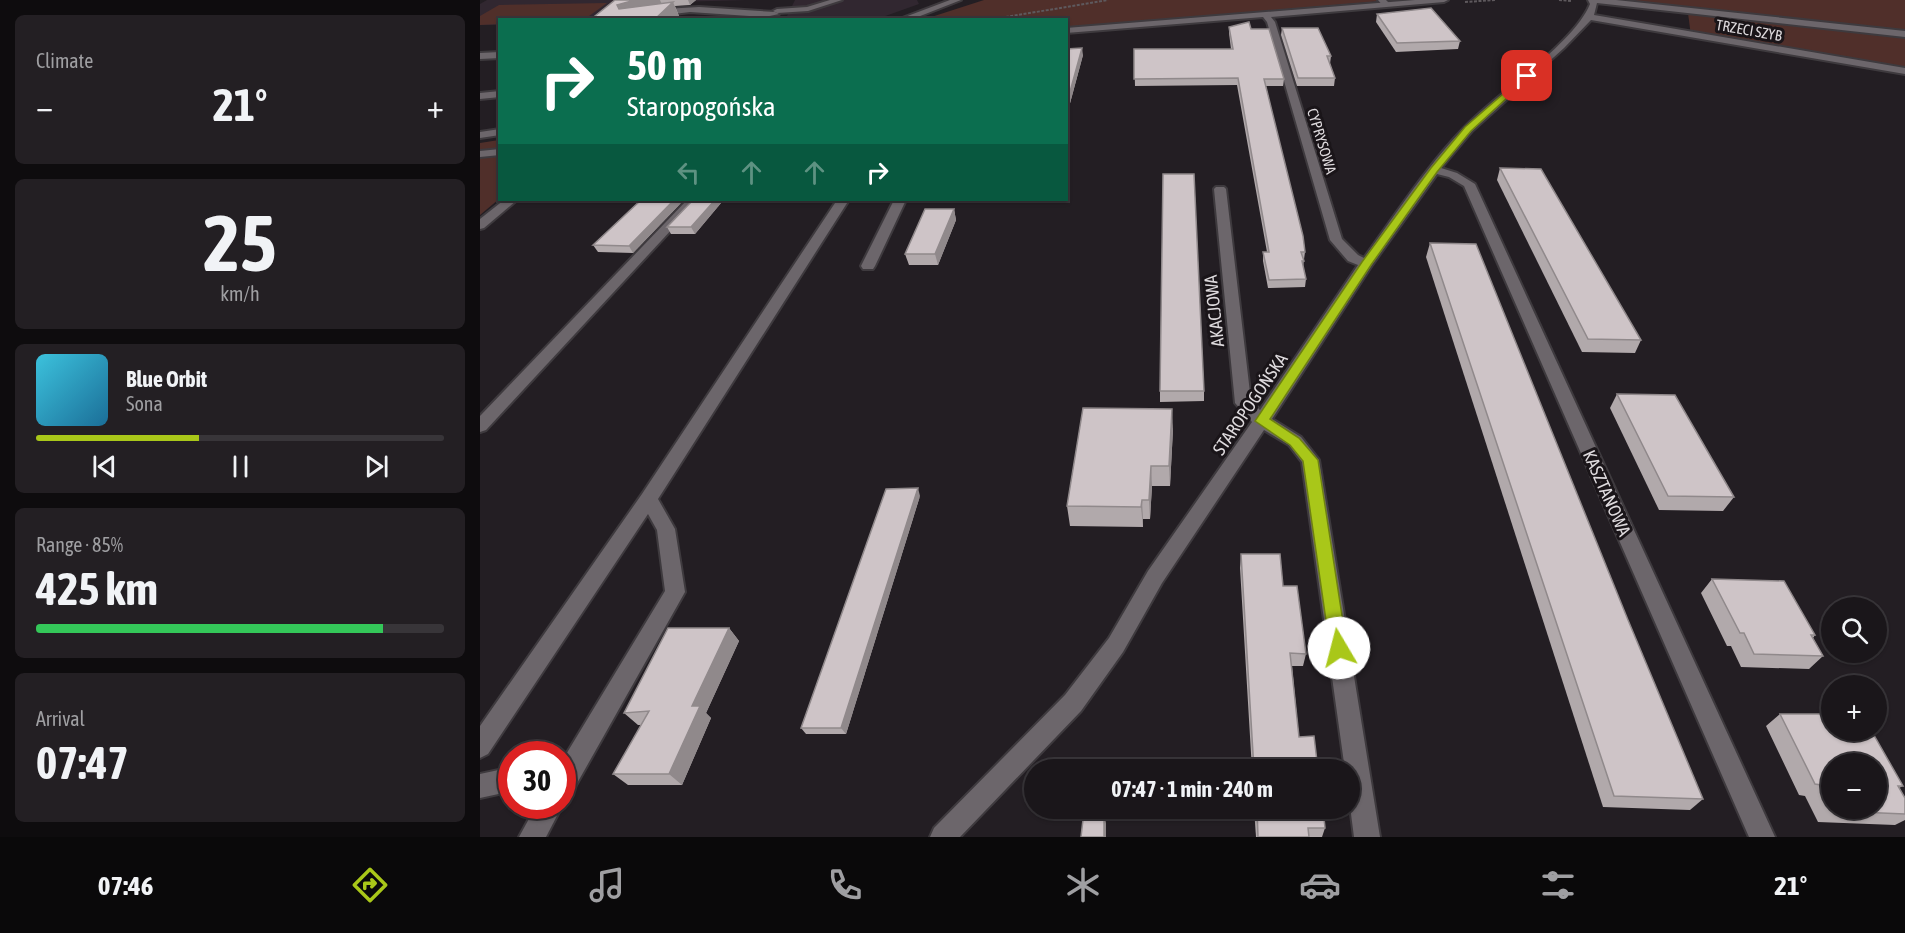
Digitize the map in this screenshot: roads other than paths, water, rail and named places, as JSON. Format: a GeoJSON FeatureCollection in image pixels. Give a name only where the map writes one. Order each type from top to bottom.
{"type":"FeatureCollection","features":[{"type":"Feature","properties":{"kind":"street"},"geometry":{"type":"LineString","coordinates":[[775,15],[783,0]]}},
{"type":"Feature","properties":{"kind":"street"},"geometry":{"type":"LineString","coordinates":[[637,18],[672,10],[699,9],[744,15],[775,15],[808,9],[838,0]]}},
{"type":"Feature","properties":{"kind":"street"},"geometry":{"type":"LineString","coordinates":[[907,18],[957,0]]}},
{"type":"Feature","properties":{"kind":"street"},"geometry":{"type":"LineString","coordinates":[[1068,32],[1384,2],[1444,0]]}},
{"type":"Feature","properties":{"kind":"street"},"geometry":{"type":"LineString","coordinates":[[1592,6],[1905,34]]}},
{"type":"Feature","properties":{"kind":"street","name":"TRZECI SZYB"},"geometry":{"type":"LineString","coordinates":[[1592,6],[1905,71]]}},
{"type":"Feature","properties":{"kind":"street","name":"STAROPOGOŃSKA"},"geometry":{"type":"LineString","coordinates":[[943,837],[1073,703],[1116,645],[1155,577],[1366,264],[1434,170],[1468,129],[1556,52],[1592,6]]}},
{"type":"Feature","properties":{"kind":"street","name":"CYPRYSOWA"},"geometry":{"type":"LineString","coordinates":[[1265,15],[1271,22],[1336,240],[1353,258],[1366,264]]}},
{"type":"Feature","properties":{"kind":"street"},"geometry":{"type":"LineString","coordinates":[[480,56],[498,55]]}},
{"type":"Feature","properties":{"kind":"street"},"geometry":{"type":"LineString","coordinates":[[480,96],[498,94]]}},
{"type":"Feature","properties":{"kind":"street"},"geometry":{"type":"LineString","coordinates":[[480,135],[498,132]]}},
{"type":"Feature","properties":{"kind":"street"},"geometry":{"type":"LineString","coordinates":[[480,154],[498,152]]}},
{"type":"Feature","properties":{"kind":"street","name":"KASZTANOWA"},"geometry":{"type":"LineString","coordinates":[[1434,170],[1453,175],[1469,184],[1762,837]]}},
{"type":"Feature","properties":{"kind":"street","name":"AKACJOWA"},"geometry":{"type":"LineString","coordinates":[[1220,189],[1243,403],[1262,421],[1294,441],[1310,460],[1367,837]]}},
{"type":"Feature","properties":{"kind":"street"},"geometry":{"type":"LineString","coordinates":[[480,225],[510,201]]}},
{"type":"Feature","properties":{"kind":"street"},"geometry":{"type":"LineString","coordinates":[[480,426],[692,201]]}},
{"type":"Feature","properties":{"kind":"street"},"geometry":{"type":"LineString","coordinates":[[480,746],[648,499],[842,201]]}},
{"type":"Feature","properties":{"kind":"street"},"geometry":{"type":"LineString","coordinates":[[868,267],[900,201]]}},
{"type":"Feature","properties":{"kind":"street"},"geometry":{"type":"LineString","coordinates":[[576,756],[675,592],[666,529],[648,499]]}},
{"type":"Feature","properties":{"kind":"street"},"geometry":{"type":"LineString","coordinates":[[480,786],[498,782]]}},
{"type":"Feature","properties":{"kind":"street"},"geometry":{"type":"LineString","coordinates":[[531,837],[542,819]]}}]}
